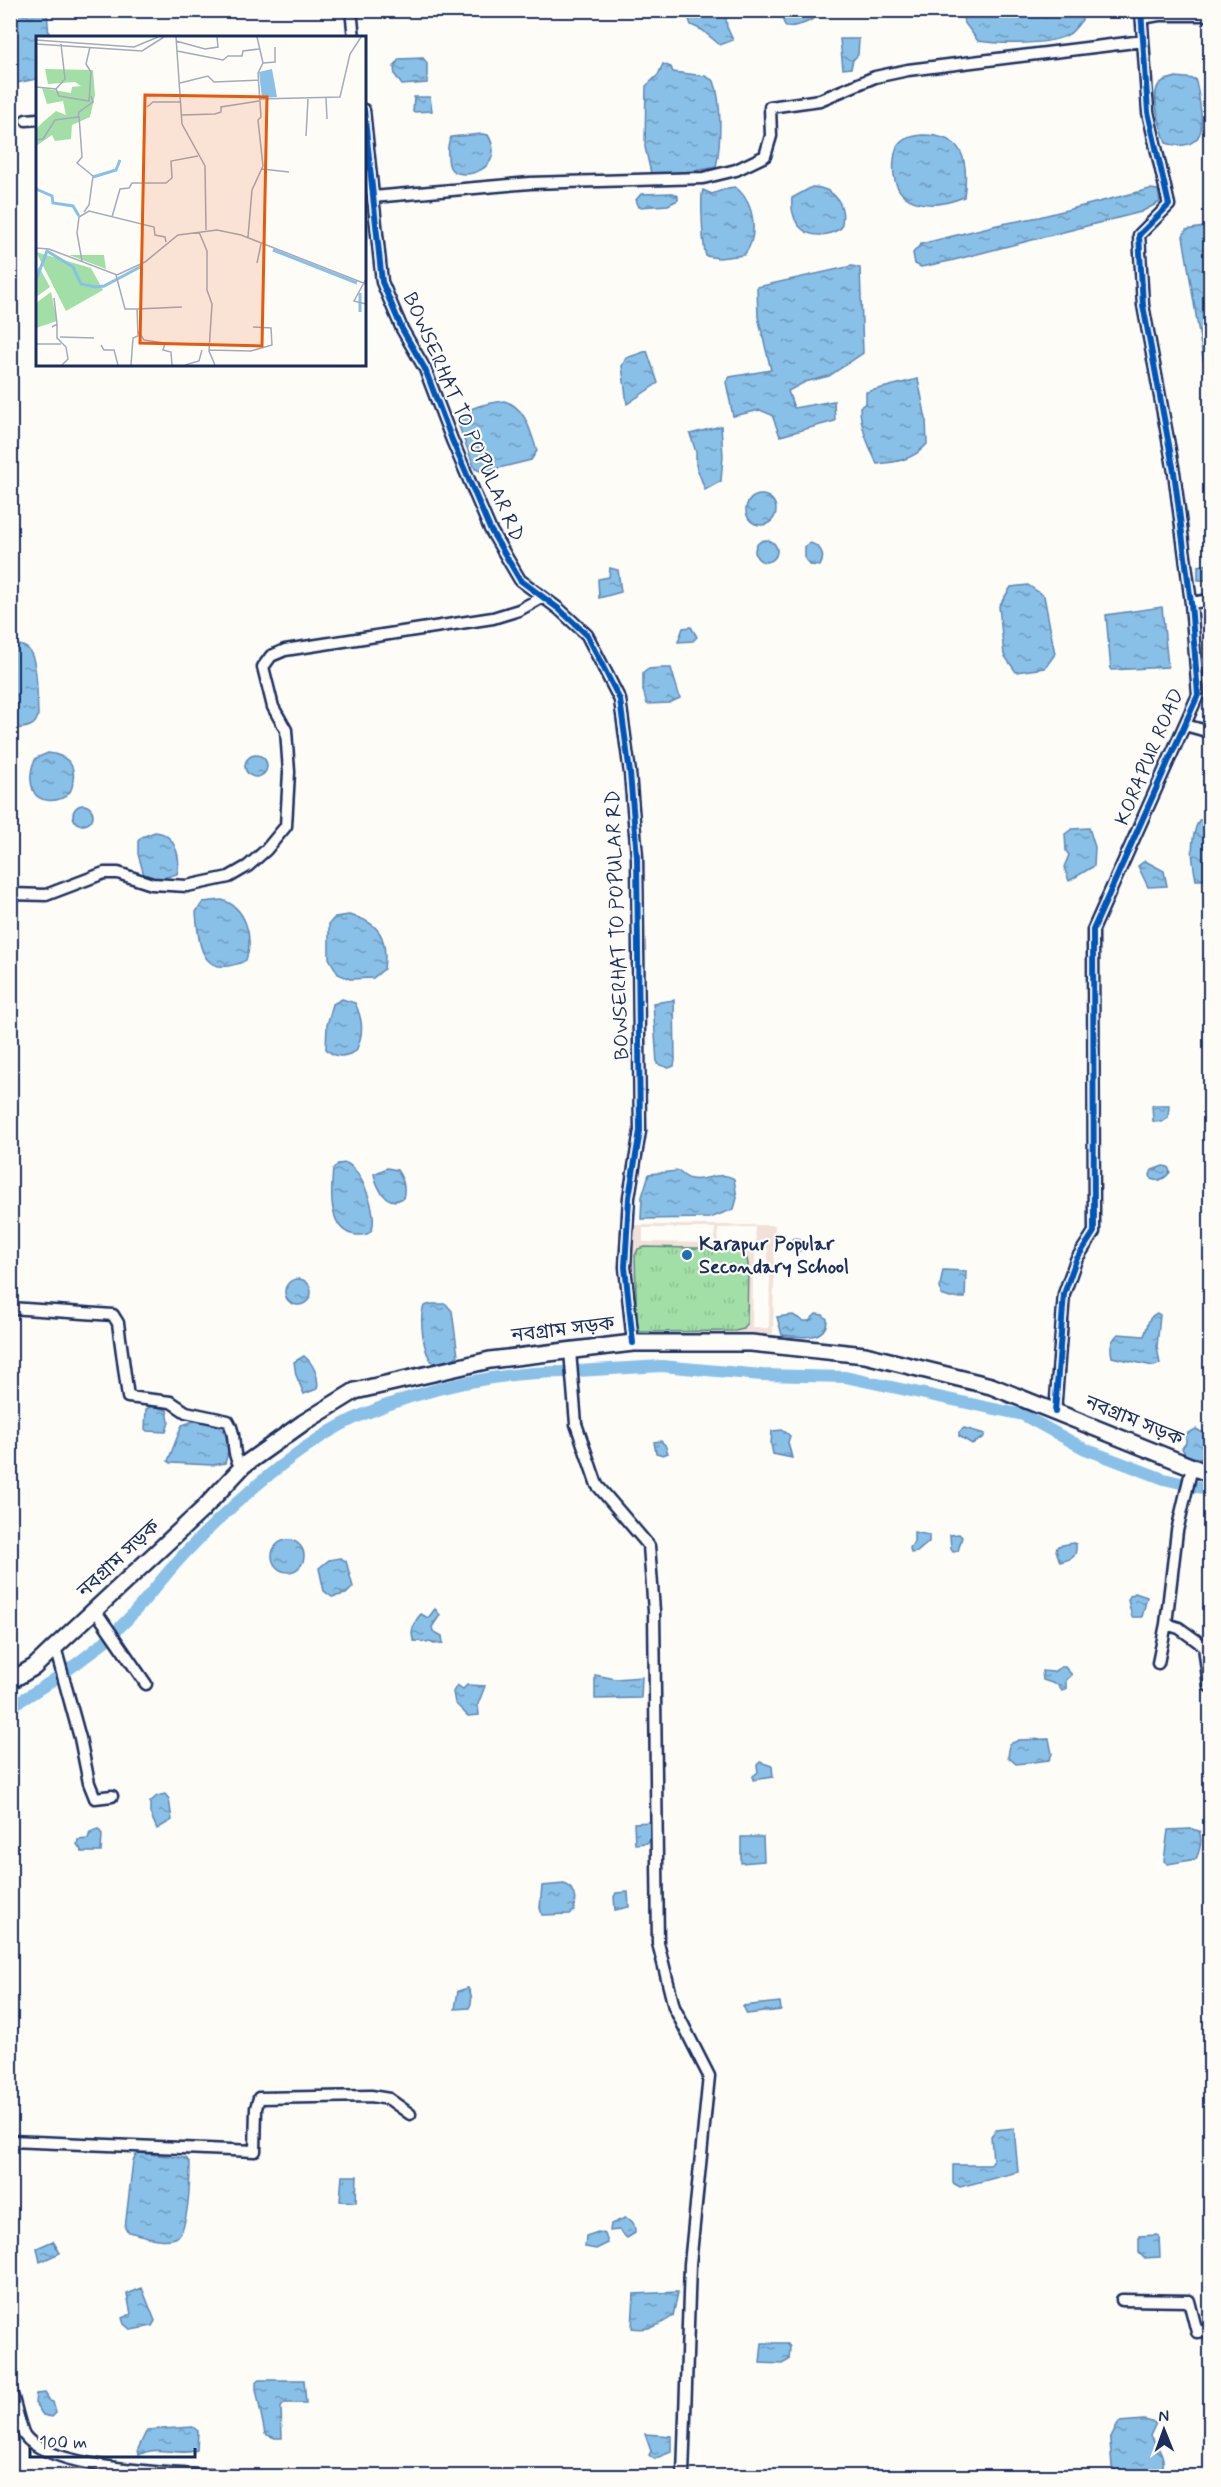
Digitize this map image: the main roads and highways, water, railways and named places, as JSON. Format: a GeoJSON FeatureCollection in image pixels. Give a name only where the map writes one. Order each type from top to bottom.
{"type":"FeatureCollection","features":[{"type":"Feature","properties":{"kind":"main road","name":"নবগ্রাম সড়ক"},"geometry":{"type":"LineString","coordinates":[[10,1681],[34,1666],[55,1647],[202,1510],[242,1468],[303,1423],[355,1391],[490,1360],[633,1343],[751,1343],[866,1355],[991,1386],[1210,1474]]}},
{"type":"Feature","properties":{"kind":"water"},"geometry":{"type":"Polygon","coordinates":[[[11,10],[47,11],[49,36],[36,36],[36,79],[11,84],[11,10]]]}},
{"type":"Feature","properties":{"kind":"water"},"geometry":{"type":"Polygon","coordinates":[[[783,10],[821,11],[806,23],[786,27],[783,21],[783,10]]]}},
{"type":"Feature","properties":{"kind":"water"},"geometry":{"type":"Polygon","coordinates":[[[686,11],[725,11],[727,27],[733,40],[720,45],[702,30],[691,25],[686,11]]]}},
{"type":"Feature","properties":{"kind":"water"},"geometry":{"type":"Polygon","coordinates":[[[961,11],[1082,11],[1082,20],[1069,34],[1050,41],[987,42],[978,41],[964,22],[961,11]]]}},
{"type":"Feature","properties":{"kind":"water"},"geometry":{"type":"Polygon","coordinates":[[[840,39],[859,39],[858,55],[853,60],[851,68],[843,69],[840,39]]]}},
{"type":"Feature","properties":{"kind":"water"},"geometry":{"type":"Polygon","coordinates":[[[423,58],[427,63],[427,83],[402,85],[395,75],[394,67],[399,59],[423,58]]]}},
{"type":"Feature","properties":{"kind":"water"},"geometry":{"type":"Polygon","coordinates":[[[663,64],[671,67],[673,72],[705,76],[714,81],[720,123],[716,167],[683,172],[651,173],[645,147],[646,86],[658,75],[663,64]]]}},
{"type":"Feature","properties":{"kind":"water"},"geometry":{"type":"Polygon","coordinates":[[[1176,77],[1195,79],[1201,114],[1198,138],[1180,145],[1166,143],[1156,102],[1158,86],[1163,81],[1176,77]]]}},
{"type":"Feature","properties":{"kind":"water"},"geometry":{"type":"Polygon","coordinates":[[[414,97],[430,97],[432,111],[413,112],[414,97]]]}},
{"type":"Feature","properties":{"kind":"water"},"geometry":{"type":"Polygon","coordinates":[[[488,135],[493,147],[488,164],[473,173],[457,173],[451,169],[448,162],[448,143],[451,137],[488,135]]]}},
{"type":"Feature","properties":{"kind":"water"},"geometry":{"type":"Polygon","coordinates":[[[922,135],[947,139],[961,152],[965,171],[964,197],[938,204],[925,204],[905,196],[898,188],[894,176],[896,149],[906,139],[922,135]]]}},
{"type":"Feature","properties":{"kind":"water"},"geometry":{"type":"Polygon","coordinates":[[[735,187],[742,193],[751,210],[753,230],[749,248],[744,255],[719,258],[706,256],[702,222],[703,190],[712,194],[735,187]]]}},
{"type":"Feature","properties":{"kind":"water"},"geometry":{"type":"Polygon","coordinates":[[[812,187],[828,191],[838,200],[842,212],[841,228],[822,235],[805,231],[799,226],[792,209],[792,198],[812,187]]]}},
{"type":"Feature","properties":{"kind":"water"},"geometry":{"type":"Polygon","coordinates":[[[1150,189],[1158,190],[1160,202],[1141,212],[950,261],[921,267],[915,264],[913,253],[921,244],[1150,189]]]}},
{"type":"Feature","properties":{"kind":"water"},"geometry":{"type":"Polygon","coordinates":[[[673,193],[678,196],[678,200],[668,205],[639,207],[636,200],[641,194],[673,193]]]}},
{"type":"Feature","properties":{"kind":"water"},"geometry":{"type":"Polygon","coordinates":[[[1210,226],[1210,384],[1206,376],[1183,236],[1186,230],[1210,226]]]}},
{"type":"Feature","properties":{"kind":"water"},"geometry":{"type":"Polygon","coordinates":[[[852,266],[860,268],[863,353],[829,376],[805,382],[788,391],[794,408],[834,401],[835,421],[780,436],[772,415],[760,410],[733,416],[726,382],[730,377],[771,370],[758,317],[757,287],[852,266]]]}},
{"type":"Feature","properties":{"kind":"water"},"geometry":{"type":"Polygon","coordinates":[[[647,351],[658,383],[627,404],[622,366],[626,358],[647,351]]]}},
{"type":"Feature","properties":{"kind":"water"},"geometry":{"type":"Polygon","coordinates":[[[918,379],[926,419],[927,444],[910,457],[877,464],[860,414],[860,407],[866,403],[866,392],[918,379]]]}},
{"type":"Feature","properties":{"kind":"water"},"geometry":{"type":"Polygon","coordinates":[[[504,401],[522,414],[537,451],[531,460],[483,472],[475,469],[457,421],[460,416],[471,409],[504,401]]]}},
{"type":"Feature","properties":{"kind":"water"},"geometry":{"type":"Polygon","coordinates":[[[721,426],[723,456],[721,481],[705,490],[696,465],[696,452],[690,434],[721,426]]]}},
{"type":"Feature","properties":{"kind":"water"},"geometry":{"type":"Polygon","coordinates":[[[761,495],[767,496],[775,504],[775,516],[767,524],[761,525],[755,524],[747,516],[746,510],[747,504],[755,496],[761,495]]]}},
{"type":"Feature","properties":{"kind":"water"},"geometry":{"type":"Polygon","coordinates":[[[766,540],[774,543],[777,551],[774,559],[766,562],[758,559],[755,551],[758,543],[766,540]]]}},
{"type":"Feature","properties":{"kind":"water"},"geometry":{"type":"Polygon","coordinates":[[[810,543],[817,546],[821,552],[823,558],[820,566],[810,565],[805,559],[805,546],[810,543]]]}},
{"type":"Feature","properties":{"kind":"water"},"geometry":{"type":"Polygon","coordinates":[[[1210,564],[1210,580],[1198,580],[1198,566],[1210,564]]]}},
{"type":"Feature","properties":{"kind":"water"},"geometry":{"type":"Polygon","coordinates":[[[610,568],[618,570],[621,592],[599,598],[598,579],[609,577],[610,568]]]}},
{"type":"Feature","properties":{"kind":"water"},"geometry":{"type":"Polygon","coordinates":[[[1028,585],[1044,596],[1055,654],[1045,668],[1016,672],[1004,655],[999,606],[1011,587],[1028,585]]]}},
{"type":"Feature","properties":{"kind":"water"},"geometry":{"type":"Polygon","coordinates":[[[1162,607],[1168,667],[1111,670],[1106,615],[1162,607]]]}},
{"type":"Feature","properties":{"kind":"water"},"geometry":{"type":"Polygon","coordinates":[[[691,627],[697,637],[693,641],[678,642],[683,628],[691,627]]]}},
{"type":"Feature","properties":{"kind":"water"},"geometry":{"type":"Polygon","coordinates":[[[10,644],[29,650],[36,671],[37,719],[35,723],[24,728],[11,729],[10,644]]]}},
{"type":"Feature","properties":{"kind":"water"},"geometry":{"type":"Polygon","coordinates":[[[671,668],[680,698],[669,703],[647,704],[643,690],[643,673],[649,669],[671,668]]]}},
{"type":"Feature","properties":{"kind":"water"},"geometry":{"type":"Polygon","coordinates":[[[48,753],[68,760],[73,768],[71,790],[60,799],[44,800],[39,798],[33,790],[31,782],[34,761],[48,753]]]}},
{"type":"Feature","properties":{"kind":"water"},"geometry":{"type":"Polygon","coordinates":[[[252,755],[260,755],[267,762],[267,770],[260,777],[252,777],[245,770],[245,762],[252,755]]]}},
{"type":"Feature","properties":{"kind":"water"},"geometry":{"type":"Polygon","coordinates":[[[83,805],[90,808],[93,815],[90,822],[83,825],[76,822],[73,815],[76,808],[83,805]]]}},
{"type":"Feature","properties":{"kind":"water"},"geometry":{"type":"Polygon","coordinates":[[[1199,820],[1210,820],[1210,880],[1196,880],[1193,842],[1199,820]]]}},
{"type":"Feature","properties":{"kind":"water"},"geometry":{"type":"Polygon","coordinates":[[[1089,828],[1095,847],[1094,866],[1069,881],[1064,867],[1069,855],[1066,851],[1065,834],[1072,829],[1089,828]]]}},
{"type":"Feature","properties":{"kind":"water"},"geometry":{"type":"Polygon","coordinates":[[[155,832],[162,833],[172,841],[178,860],[177,874],[156,880],[144,875],[138,854],[138,841],[155,832]]]}},
{"type":"Feature","properties":{"kind":"water"},"geometry":{"type":"Polygon","coordinates":[[[1145,861],[1164,871],[1167,886],[1148,887],[1138,866],[1145,861]]]}},
{"type":"Feature","properties":{"kind":"water"},"geometry":{"type":"Polygon","coordinates":[[[222,900],[237,909],[242,916],[249,942],[246,960],[228,966],[218,966],[205,957],[199,940],[196,912],[203,902],[222,900]]]}},
{"type":"Feature","properties":{"kind":"water"},"geometry":{"type":"Polygon","coordinates":[[[349,915],[360,918],[375,927],[383,940],[384,969],[373,978],[350,979],[338,974],[329,958],[329,924],[335,917],[349,915]]]}},
{"type":"Feature","properties":{"kind":"water"},"geometry":{"type":"Polygon","coordinates":[[[342,999],[355,1003],[360,1015],[361,1027],[356,1051],[341,1056],[326,1049],[327,1025],[333,1004],[342,999]]]}},
{"type":"Feature","properties":{"kind":"water"},"geometry":{"type":"Polygon","coordinates":[[[674,1000],[675,1060],[674,1066],[669,1068],[657,1064],[653,1003],[674,1000]]]}},
{"type":"Feature","properties":{"kind":"water"},"geometry":{"type":"Polygon","coordinates":[[[1152,1105],[1169,1105],[1168,1118],[1162,1122],[1153,1121],[1152,1105]]]}},
{"type":"Feature","properties":{"kind":"water"},"geometry":{"type":"Polygon","coordinates":[[[346,1163],[352,1167],[364,1184],[371,1206],[373,1226],[365,1235],[347,1232],[340,1227],[333,1209],[333,1169],[338,1164],[346,1163]]]}},
{"type":"Feature","properties":{"kind":"water"},"geometry":{"type":"Polygon","coordinates":[[[1163,1166],[1168,1167],[1170,1172],[1159,1180],[1151,1179],[1152,1170],[1163,1166]]]}},
{"type":"Feature","properties":{"kind":"water"},"geometry":{"type":"Polygon","coordinates":[[[387,1168],[397,1170],[401,1177],[404,1187],[403,1198],[392,1200],[387,1198],[377,1185],[374,1174],[387,1168]]]}},
{"type":"Feature","properties":{"kind":"water"},"geometry":{"type":"Polygon","coordinates":[[[678,1171],[691,1179],[723,1176],[734,1179],[737,1198],[734,1209],[710,1218],[641,1219],[642,1197],[649,1174],[678,1171]]]}},
{"type":"Feature","properties":{"kind":"water"},"geometry":{"type":"Polygon","coordinates":[[[796,1238],[801,1240],[803,1245],[801,1250],[796,1252],[791,1250],[789,1245],[791,1240],[796,1238]]]}},
{"type":"Feature","properties":{"kind":"water"},"geometry":{"type":"Polygon","coordinates":[[[943,1270],[966,1271],[965,1298],[950,1298],[941,1295],[943,1270]]]}},
{"type":"Feature","properties":{"kind":"water"},"geometry":{"type":"Polygon","coordinates":[[[298,1279],[307,1283],[311,1292],[307,1301],[298,1305],[289,1301],[285,1292],[289,1283],[298,1279]]]}},
{"type":"Feature","properties":{"kind":"water"},"geometry":{"type":"Polygon","coordinates":[[[446,1304],[452,1311],[458,1356],[451,1360],[434,1363],[427,1353],[422,1319],[424,1306],[446,1304]]]}},
{"type":"Feature","properties":{"kind":"water"},"geometry":{"type":"Polygon","coordinates":[[[1157,1313],[1160,1315],[1157,1347],[1160,1364],[1153,1366],[1112,1357],[1111,1345],[1118,1334],[1144,1336],[1150,1320],[1157,1313]]]}},
{"type":"Feature","properties":{"kind":"water"},"geometry":{"type":"Polygon","coordinates":[[[816,1314],[823,1315],[827,1319],[826,1326],[817,1335],[796,1337],[782,1335],[777,1317],[793,1315],[803,1321],[809,1321],[816,1314]]]}},
{"type":"Feature","properties":{"kind":"water"},"geometry":{"type":"Polygon","coordinates":[[[304,1356],[315,1371],[318,1385],[317,1389],[304,1394],[296,1375],[294,1362],[304,1356]]]}},
{"type":"Feature","properties":{"kind":"water"},"geometry":{"type":"Polygon","coordinates":[[[153,1406],[167,1410],[169,1422],[166,1432],[145,1429],[146,1409],[153,1406]]]}},
{"type":"Feature","properties":{"kind":"water"},"geometry":{"type":"Polygon","coordinates":[[[200,1419],[216,1424],[225,1434],[228,1447],[225,1463],[212,1465],[168,1461],[182,1425],[200,1419]]]}},
{"type":"Feature","properties":{"kind":"water"},"geometry":{"type":"Polygon","coordinates":[[[964,1428],[985,1434],[983,1438],[972,1444],[959,1436],[959,1432],[964,1428]]]}},
{"type":"Feature","properties":{"kind":"water"},"geometry":{"type":"Polygon","coordinates":[[[1196,1429],[1201,1432],[1210,1432],[1210,1453],[1205,1459],[1186,1456],[1182,1448],[1186,1443],[1186,1434],[1196,1429]]]}},
{"type":"Feature","properties":{"kind":"water"},"geometry":{"type":"Polygon","coordinates":[[[783,1430],[790,1436],[788,1442],[792,1458],[773,1454],[772,1431],[783,1430]]]}},
{"type":"Feature","properties":{"kind":"water"},"geometry":{"type":"Polygon","coordinates":[[[661,1441],[668,1453],[663,1455],[656,1453],[654,1442],[661,1441]]]}},
{"type":"Feature","properties":{"kind":"water"},"geometry":{"type":"Polygon","coordinates":[[[914,1532],[929,1535],[929,1542],[917,1552],[911,1553],[910,1548],[914,1542],[914,1532]]]}},
{"type":"Feature","properties":{"kind":"water"},"geometry":{"type":"Polygon","coordinates":[[[959,1534],[962,1537],[958,1551],[953,1552],[950,1535],[959,1534]]]}},
{"type":"Feature","properties":{"kind":"water"},"geometry":{"type":"Polygon","coordinates":[[[288,1540],[299,1545],[304,1556],[299,1567],[288,1572],[277,1567],[272,1556],[277,1545],[288,1540]]]}},
{"type":"Feature","properties":{"kind":"water"},"geometry":{"type":"Polygon","coordinates":[[[1076,1544],[1075,1555],[1071,1559],[1060,1562],[1056,1550],[1058,1546],[1076,1544]]]}},
{"type":"Feature","properties":{"kind":"water"},"geometry":{"type":"Polygon","coordinates":[[[340,1558],[346,1561],[353,1587],[346,1594],[332,1597],[324,1591],[319,1568],[329,1560],[340,1558]]]}},
{"type":"Feature","properties":{"kind":"water"},"geometry":{"type":"Polygon","coordinates":[[[1135,1593],[1147,1597],[1142,1617],[1132,1617],[1128,1600],[1135,1593]]]}},
{"type":"Feature","properties":{"kind":"water"},"geometry":{"type":"Polygon","coordinates":[[[435,1609],[440,1615],[432,1627],[433,1631],[442,1636],[443,1643],[414,1641],[412,1630],[417,1619],[421,1614],[428,1618],[435,1609]]]}},
{"type":"Feature","properties":{"kind":"water"},"geometry":{"type":"Polygon","coordinates":[[[1065,1667],[1072,1675],[1066,1680],[1066,1689],[1062,1691],[1058,1685],[1043,1680],[1042,1671],[1053,1672],[1065,1667]]]}},
{"type":"Feature","properties":{"kind":"water"},"geometry":{"type":"Polygon","coordinates":[[[595,1675],[616,1679],[642,1677],[641,1698],[595,1699],[595,1675]]]}},
{"type":"Feature","properties":{"kind":"water"},"geometry":{"type":"Polygon","coordinates":[[[457,1685],[463,1689],[467,1685],[485,1686],[478,1704],[479,1715],[468,1716],[455,1703],[453,1692],[457,1685]]]}},
{"type":"Feature","properties":{"kind":"water"},"geometry":{"type":"Polygon","coordinates":[[[1049,1739],[1052,1754],[1049,1760],[1016,1764],[1008,1757],[1010,1744],[1019,1740],[1049,1739]]]}},
{"type":"Feature","properties":{"kind":"water"},"geometry":{"type":"Polygon","coordinates":[[[760,1762],[772,1766],[773,1777],[753,1780],[760,1762]]]}},
{"type":"Feature","properties":{"kind":"water"},"geometry":{"type":"Polygon","coordinates":[[[165,1794],[169,1799],[172,1820],[157,1829],[150,1813],[150,1802],[157,1796],[165,1794]]]}},
{"type":"Feature","properties":{"kind":"water"},"geometry":{"type":"Polygon","coordinates":[[[650,1822],[650,1840],[647,1843],[635,1844],[634,1823],[650,1822]]]}},
{"type":"Feature","properties":{"kind":"water"},"geometry":{"type":"Polygon","coordinates":[[[98,1829],[102,1834],[101,1852],[82,1852],[77,1844],[78,1840],[88,1839],[90,1832],[98,1829]]]}},
{"type":"Feature","properties":{"kind":"water"},"geometry":{"type":"Polygon","coordinates":[[[1168,1830],[1199,1831],[1201,1838],[1196,1859],[1168,1864],[1164,1861],[1168,1830]]]}},
{"type":"Feature","properties":{"kind":"water"},"geometry":{"type":"Polygon","coordinates":[[[741,1837],[763,1837],[764,1861],[741,1863],[741,1837]]]}},
{"type":"Feature","properties":{"kind":"water"},"geometry":{"type":"Polygon","coordinates":[[[564,1884],[573,1891],[574,1911],[570,1914],[542,1915],[540,1908],[542,1886],[564,1884]]]}},
{"type":"Feature","properties":{"kind":"water"},"geometry":{"type":"Polygon","coordinates":[[[628,1892],[629,1907],[615,1910],[616,1893],[628,1892]]]}},
{"type":"Feature","properties":{"kind":"water"},"geometry":{"type":"Polygon","coordinates":[[[468,1988],[472,1998],[469,2008],[455,2009],[458,1991],[468,1988]]]}},
{"type":"Feature","properties":{"kind":"water"},"geometry":{"type":"Polygon","coordinates":[[[780,2002],[781,2010],[747,2014],[743,2006],[780,2002]]]}},
{"type":"Feature","properties":{"kind":"water"},"geometry":{"type":"Polygon","coordinates":[[[1014,2128],[1018,2172],[960,2187],[953,2183],[953,2165],[990,2165],[993,2161],[991,2136],[996,2130],[1014,2128]]]}},
{"type":"Feature","properties":{"kind":"water"},"geometry":{"type":"Polygon","coordinates":[[[139,2153],[186,2158],[190,2163],[186,2216],[180,2234],[175,2238],[164,2240],[152,2238],[129,2232],[125,2228],[133,2161],[139,2153]]]}},
{"type":"Feature","properties":{"kind":"water"},"geometry":{"type":"Polygon","coordinates":[[[342,2176],[357,2176],[356,2202],[340,2201],[342,2176]]]}},
{"type":"Feature","properties":{"kind":"water"},"geometry":{"type":"Polygon","coordinates":[[[625,2218],[632,2221],[635,2230],[635,2233],[627,2238],[619,2230],[610,2231],[611,2224],[625,2218]]]}},
{"type":"Feature","properties":{"kind":"water"},"geometry":{"type":"Polygon","coordinates":[[[598,2232],[605,2234],[608,2243],[596,2249],[585,2247],[586,2236],[598,2232]]]}},
{"type":"Feature","properties":{"kind":"water"},"geometry":{"type":"Polygon","coordinates":[[[1139,2236],[1159,2236],[1160,2257],[1144,2258],[1139,2253],[1139,2236]]]}},
{"type":"Feature","properties":{"kind":"water"},"geometry":{"type":"Polygon","coordinates":[[[53,2241],[60,2253],[40,2262],[37,2248],[53,2241]]]}},
{"type":"Feature","properties":{"kind":"water"},"geometry":{"type":"Polygon","coordinates":[[[142,2288],[155,2321],[152,2326],[131,2330],[124,2324],[122,2318],[131,2314],[127,2294],[142,2288]]]}},
{"type":"Feature","properties":{"kind":"water"},"geometry":{"type":"Polygon","coordinates":[[[678,2292],[673,2316],[654,2326],[643,2329],[632,2328],[634,2294],[678,2292]]]}},
{"type":"Feature","properties":{"kind":"water"},"geometry":{"type":"Polygon","coordinates":[[[762,2343],[787,2343],[790,2347],[789,2360],[782,2364],[760,2363],[762,2343]]]}},
{"type":"Feature","properties":{"kind":"water"},"geometry":{"type":"Polygon","coordinates":[[[259,2380],[304,2380],[306,2403],[285,2403],[281,2407],[282,2438],[265,2434],[256,2389],[256,2382],[259,2380]]]}},
{"type":"Feature","properties":{"kind":"water"},"geometry":{"type":"Polygon","coordinates":[[[45,2393],[53,2402],[56,2413],[52,2417],[43,2415],[35,2403],[36,2394],[45,2393]]]}},
{"type":"Feature","properties":{"kind":"water"},"geometry":{"type":"Polygon","coordinates":[[[1144,2420],[1156,2423],[1150,2436],[1162,2455],[1162,2471],[1159,2476],[1122,2476],[1112,2467],[1110,2440],[1119,2422],[1144,2420]]]}},
{"type":"Feature","properties":{"kind":"water"},"geometry":{"type":"Polygon","coordinates":[[[193,2427],[198,2431],[197,2450],[183,2452],[161,2450],[139,2455],[138,2449],[147,2430],[193,2427]]]}},
{"type":"Feature","properties":{"kind":"water"},"geometry":{"type":"Polygon","coordinates":[[[645,2434],[671,2436],[671,2452],[654,2459],[649,2455],[651,2451],[645,2434]]]}},
{"type":"Feature","properties":{"kind":"waterway"},"geometry":{"type":"LineString","coordinates":[[577,1371],[662,1366],[762,1375],[845,1377],[1023,1415],[1085,1449],[1164,1479],[1210,1490]]}},
{"type":"Feature","properties":{"kind":"waterway"},"geometry":{"type":"LineString","coordinates":[[10,1707],[56,1678],[101,1645],[127,1620],[179,1559],[246,1494],[292,1457],[339,1426],[386,1405],[462,1383],[514,1375],[566,1372]]}},
{"type":"Feature","properties":{"kind":"place","name":"Karapur Popular Secondary School"},"geometry":{"type":"Point","coordinates":[687,1255]}}]}
